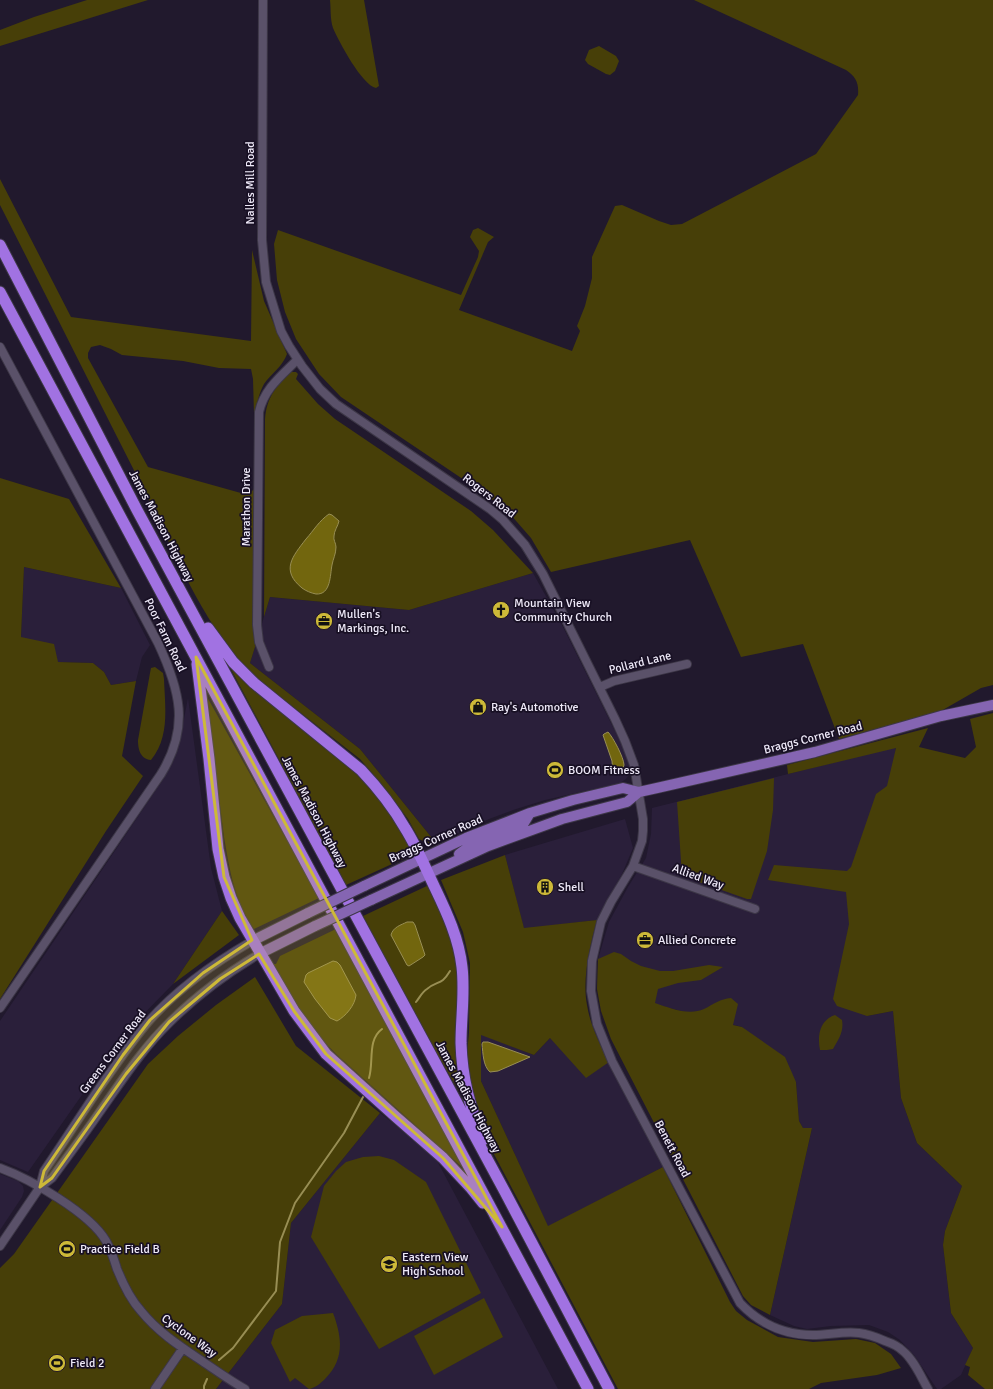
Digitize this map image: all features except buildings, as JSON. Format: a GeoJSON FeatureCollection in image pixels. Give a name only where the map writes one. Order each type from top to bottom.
{"type":"FeatureCollection","features":[{"type":"Feature","properties":{"kind":"highway","name":"James Madison Highway"},"geometry":{"type":"LineString","coordinates":[[0,245],[137,510],[505,1192],[609,1389]]}},
{"type":"Feature","properties":{"kind":"highway"},"geometry":{"type":"LineString","coordinates":[[0,292],[588,1389]]}},
{"type":"Feature","properties":{"kind":"highway"},"geometry":{"type":"LineString","coordinates":[[178,586],[223,649],[243,673],[339,751],[369,778],[396,813],[421,859],[452,926],[461,961],[463,984],[461,1043],[463,1072],[467,1094],[484,1143],[505,1192]]}},
{"type":"Feature","properties":{"kind":"highway"},"geometry":{"type":"LineString","coordinates":[[196,657],[221,862],[230,898],[259,954],[294,1011],[326,1054],[396,1118],[443,1158],[471,1188],[502,1227]]}},
{"type":"Feature","properties":{"kind":"main road","name":"Braggs Corner Road"},"geometry":{"type":"LineString","coordinates":[[252,940],[466,838],[530,813],[573,800],[623,788],[639,792],[815,752],[941,716],[993,705]]}},
{"type":"Feature","properties":{"kind":"main road","name":"Braggs Corner Road"},"geometry":{"type":"LineString","coordinates":[[259,954],[446,864],[495,843],[542,826],[627,802],[639,792]]}},
{"type":"Feature","properties":{"kind":"main road"},"geometry":{"type":"LineString","coordinates":[[446,864],[474,843],[524,823],[530,813]]}},
{"type":"Feature","properties":{"kind":"street","name":"Nalles Mill Road"},"geometry":{"type":"LineString","coordinates":[[263,0],[262,240],[266,282],[274,310],[281,331],[297,360]]}},
{"type":"Feature","properties":{"kind":"street","name":"Poor Farm Road"},"geometry":{"type":"LineString","coordinates":[[0,347],[171,670],[177,689],[179,718],[173,748],[161,774],[0,1008]]}},
{"type":"Feature","properties":{"kind":"street","name":"Marathon Drive"},"geometry":{"type":"LineString","coordinates":[[269,666],[259,642],[258,625],[259,412],[262,400],[269,388],[297,360]]}},
{"type":"Feature","properties":{"kind":"street","name":"Rogers Road"},"geometry":{"type":"LineString","coordinates":[[297,360],[320,389],[336,404],[477,500],[503,520],[525,545],[543,574],[600,687],[629,751],[634,766],[639,792]]}},
{"type":"Feature","properties":{"kind":"street","name":"Pollard Lane"},"geometry":{"type":"LineString","coordinates":[[600,687],[614,681],[687,664]]}},
{"type":"Feature","properties":{"kind":"street","name":"Benett Road"},"geometry":{"type":"LineString","coordinates":[[639,792],[643,831],[642,841],[634,866],[601,922],[592,961],[591,991],[598,1024],[612,1061],[740,1303],[752,1315],[775,1329],[794,1334],[812,1335],[857,1332],[870,1335],[893,1344],[904,1351],[911,1359],[928,1389]]}},
{"type":"Feature","properties":{"kind":"street","name":"Allied Way"},"geometry":{"type":"LineString","coordinates":[[634,866],[755,909]]}},
{"type":"Feature","properties":{"kind":"street","name":"Greens Corner Road"},"geometry":{"type":"LineString","coordinates":[[0,1246],[40,1186],[44,1171],[122,1055],[168,1002],[218,961],[252,940]]}},
{"type":"Feature","properties":{"kind":"street","name":"Greens Corner Road"},"geometry":{"type":"LineString","coordinates":[[40,1186],[52,1178],[126,1074],[169,1022],[220,979],[259,954]]}},
{"type":"Feature","properties":{"kind":"street"},"geometry":{"type":"LineString","coordinates":[[0,1168],[40,1186]]}},
{"type":"Feature","properties":{"kind":"street","name":"Cyclone Way"},"geometry":{"type":"LineString","coordinates":[[40,1186],[98,1229],[110,1247],[122,1281],[133,1301],[155,1327],[183,1348],[245,1389]]}},
{"type":"Feature","properties":{"kind":"street"},"geometry":{"type":"LineString","coordinates":[[155,1389],[183,1348]]}},
{"type":"Feature","properties":{"kind":"highlighted area"},"geometry":{"type":"Polygon","coordinates":[[[196,657],[502,1227],[443,1158],[326,1054],[294,1011],[259,954],[220,979],[169,1022],[126,1074],[52,1178],[40,1187],[44,1171],[123,1055],[150,1020],[203,973],[252,940],[224,877],[196,657]]]}},
{"type":"Feature","properties":{"kind":"shaded area"},"geometry":{"type":"Polygon","coordinates":[[[87,0],[148,0],[0,46],[0,30],[34,17],[87,0]]]}},
{"type":"Feature","properties":{"kind":"shaded area"},"geometry":{"type":"Polygon","coordinates":[[[330,0],[364,0],[379,86],[376,88],[364,79],[340,43],[332,25],[330,0]]]}},
{"type":"Feature","properties":{"kind":"shaded area"},"geometry":{"type":"Polygon","coordinates":[[[694,0],[993,0],[993,685],[981,688],[941,711],[839,739],[803,644],[741,657],[690,540],[551,572],[531,538],[510,514],[485,494],[341,397],[319,374],[296,339],[285,312],[277,280],[274,244],[278,230],[461,295],[478,257],[479,251],[470,237],[473,230],[478,228],[494,237],[488,242],[459,310],[572,351],[580,331],[577,326],[585,306],[592,278],[592,257],[615,206],[622,205],[671,225],[682,224],[816,154],[858,95],[856,81],[846,70],[694,0]]]}},
{"type":"Feature","properties":{"kind":"shaded area"},"geometry":{"type":"Polygon","coordinates":[[[599,46],[616,56],[619,61],[615,71],[610,75],[588,64],[585,60],[589,50],[599,46]]]}},
{"type":"Feature","properties":{"kind":"shaded area"},"geometry":{"type":"Polygon","coordinates":[[[0,179],[71,317],[251,341],[252,250],[264,301],[287,354],[280,366],[264,384],[259,395],[254,414],[253,379],[251,369],[219,368],[183,361],[122,355],[100,345],[91,347],[88,353],[88,358],[148,467],[248,495],[254,489],[255,647],[250,663],[360,749],[436,843],[427,843],[419,839],[408,819],[380,782],[360,759],[252,675],[218,633],[190,586],[143,488],[0,205],[0,179]]]}},
{"type":"Feature","properties":{"kind":"shaded area"},"geometry":{"type":"Polygon","coordinates":[[[290,372],[296,372],[298,374],[296,379],[318,404],[335,419],[471,511],[493,530],[533,573],[409,610],[270,597],[264,617],[265,419],[266,411],[273,393],[290,372]]]}},
{"type":"Feature","properties":{"kind":"shaded area"},"geometry":{"type":"Polygon","coordinates":[[[0,478],[69,499],[121,588],[24,567],[21,637],[54,644],[58,662],[93,663],[104,672],[111,685],[136,681],[122,756],[143,776],[106,831],[0,999],[0,478]]]}},
{"type":"Feature","properties":{"kind":"shaded area"},"geometry":{"type":"Polygon","coordinates":[[[329,514],[339,521],[334,534],[336,552],[329,584],[325,591],[316,594],[304,589],[295,581],[290,569],[293,557],[297,551],[319,523],[329,514]]]}},
{"type":"Feature","properties":{"kind":"shaded area"},"geometry":{"type":"Polygon","coordinates":[[[24,567],[121,588],[150,645],[142,657],[136,681],[111,685],[104,672],[93,663],[58,662],[21,637],[24,567]]]}},
{"type":"Feature","properties":{"kind":"shaded area"},"geometry":{"type":"Polygon","coordinates":[[[533,573],[563,627],[623,747],[630,766],[629,775],[620,783],[545,800],[513,810],[436,843],[360,749],[250,663],[270,597],[409,610],[533,573]]]}},
{"type":"Feature","properties":{"kind":"shaded area"},"geometry":{"type":"Polygon","coordinates":[[[226,660],[362,777],[391,813],[411,850],[407,852],[403,859],[346,885],[226,660]]]}},
{"type":"Feature","properties":{"kind":"shaded area"},"geometry":{"type":"Polygon","coordinates":[[[155,667],[163,673],[165,721],[161,742],[151,760],[144,758],[140,753],[138,740],[151,668],[155,667]]]}},
{"type":"Feature","properties":{"kind":"shaded area"},"geometry":{"type":"Polygon","coordinates":[[[206,695],[319,898],[254,929],[237,896],[228,862],[206,695]]]}},
{"type":"Feature","properties":{"kind":"shaded area"},"geometry":{"type":"Polygon","coordinates":[[[188,698],[211,868],[222,911],[173,984],[126,1032],[28,1172],[0,1160],[0,1021],[162,781],[173,762],[180,739],[188,698]]]}},
{"type":"Feature","properties":{"kind":"shaded area"},"geometry":{"type":"Polygon","coordinates":[[[993,713],[993,1389],[985,1389],[968,1375],[970,1367],[965,1365],[973,1348],[951,1313],[943,1245],[945,1231],[962,1186],[917,1143],[901,1098],[893,1011],[867,1016],[837,1006],[833,999],[849,924],[846,892],[768,880],[774,865],[847,871],[851,867],[876,794],[887,786],[896,748],[788,774],[787,765],[928,728],[919,747],[965,758],[976,747],[970,719],[993,713]]]}},
{"type":"Feature","properties":{"kind":"shaded area"},"geometry":{"type":"Polygon","coordinates":[[[608,732],[613,738],[624,762],[620,774],[613,774],[612,761],[603,735],[608,732]]]}},
{"type":"Feature","properties":{"kind":"shaded area"},"geometry":{"type":"Polygon","coordinates":[[[896,747],[867,1016],[893,1011],[901,1098],[917,1143],[962,1186],[945,1231],[943,1245],[951,1313],[973,1348],[961,1375],[941,1389],[937,1389],[914,1355],[900,1340],[888,1332],[869,1325],[831,1326],[807,1329],[794,1326],[770,1315],[812,1128],[803,1128],[799,1121],[796,1082],[742,1027],[597,989],[598,959],[609,922],[646,858],[651,834],[652,808],[896,747]]]}},
{"type":"Feature","properties":{"kind":"shaded area"},"geometry":{"type":"Polygon","coordinates":[[[774,778],[773,810],[767,851],[751,899],[747,899],[682,876],[677,802],[774,778]]]}},
{"type":"Feature","properties":{"kind":"shaded area"},"geometry":{"type":"Polygon","coordinates":[[[625,819],[633,848],[622,874],[597,920],[524,929],[505,855],[625,819]]]}},
{"type":"Feature","properties":{"kind":"shaded area"},"geometry":{"type":"Polygon","coordinates":[[[505,855],[524,928],[597,920],[592,940],[585,984],[588,1012],[609,1062],[586,1078],[550,1038],[534,1055],[481,1035],[481,1081],[548,1226],[663,1167],[730,1302],[736,1311],[747,1320],[778,1337],[813,1342],[856,1339],[875,1343],[891,1354],[901,1368],[877,1375],[821,1383],[809,1389],[618,1389],[486,1139],[470,1088],[467,1054],[469,1032],[470,963],[463,932],[441,880],[505,855]]]}},
{"type":"Feature","properties":{"kind":"shaded area"},"geometry":{"type":"Polygon","coordinates":[[[429,885],[453,942],[458,967],[463,1091],[460,1093],[433,1047],[363,916],[429,885]]]}},
{"type":"Feature","properties":{"kind":"shaded area"},"geometry":{"type":"Polygon","coordinates":[[[222,911],[239,935],[173,984],[222,911]]]}},
{"type":"Feature","properties":{"kind":"shaded area"},"geometry":{"type":"Polygon","coordinates":[[[407,922],[413,922],[415,925],[425,955],[409,966],[407,965],[391,935],[395,928],[407,922]]]}},
{"type":"Feature","properties":{"kind":"shaded area"},"geometry":{"type":"Polygon","coordinates":[[[336,929],[463,1168],[336,1054],[315,1032],[272,964],[276,964],[280,956],[336,929]]]}},
{"type":"Feature","properties":{"kind":"shaded area"},"geometry":{"type":"Polygon","coordinates":[[[614,952],[621,954],[641,966],[660,971],[673,971],[709,965],[723,967],[701,980],[678,983],[658,989],[655,1003],[692,1012],[704,1009],[720,1001],[731,998],[738,1004],[733,1025],[742,1027],[785,1057],[796,1082],[799,1121],[803,1128],[812,1128],[770,1315],[751,1305],[743,1296],[611,1039],[601,1011],[597,989],[598,959],[614,952]]]}},
{"type":"Feature","properties":{"kind":"shaded area"},"geometry":{"type":"Polygon","coordinates":[[[333,961],[340,965],[356,995],[350,1010],[337,1021],[330,1018],[304,982],[308,973],[333,961]]]}},
{"type":"Feature","properties":{"kind":"shaded area"},"geometry":{"type":"Polygon","coordinates":[[[255,977],[296,1046],[380,1113],[291,1223],[282,1304],[216,1389],[0,1389],[0,1268],[14,1254],[148,1064],[178,1036],[216,1005],[255,977]]]}},
{"type":"Feature","properties":{"kind":"shaded area"},"geometry":{"type":"Polygon","coordinates":[[[835,1015],[842,1020],[842,1028],[837,1042],[833,1049],[820,1050],[819,1034],[823,1024],[830,1017],[835,1015]]]}},
{"type":"Feature","properties":{"kind":"shaded area"},"geometry":{"type":"Polygon","coordinates":[[[481,1034],[534,1055],[550,1038],[609,1062],[663,1167],[548,1227],[481,1081],[481,1034]]]}},
{"type":"Feature","properties":{"kind":"shaded area"},"geometry":{"type":"Polygon","coordinates":[[[483,1042],[488,1042],[530,1057],[498,1071],[490,1072],[484,1059],[483,1042]]]}},
{"type":"Feature","properties":{"kind":"shaded area","name":"Eastern View High School"},"geometry":{"type":"Polygon","coordinates":[[[380,1113],[434,1155],[558,1389],[216,1389],[282,1304],[291,1223],[380,1113]]]}},
{"type":"Feature","properties":{"kind":"shaded area"},"geometry":{"type":"Polygon","coordinates":[[[379,1156],[394,1160],[426,1182],[481,1293],[379,1349],[311,1237],[324,1186],[336,1171],[346,1162],[363,1157],[379,1156]]]}},
{"type":"Feature","properties":{"kind":"shaded area"},"geometry":{"type":"Polygon","coordinates":[[[0,1174],[18,1181],[23,1186],[24,1191],[22,1197],[0,1230],[0,1174]]]}},
{"type":"Feature","properties":{"kind":"shaded area"},"geometry":{"type":"Polygon","coordinates":[[[484,1298],[503,1337],[434,1375],[414,1336],[484,1298]]]}},
{"type":"Feature","properties":{"kind":"shaded area"},"geometry":{"type":"Polygon","coordinates":[[[333,1313],[340,1339],[339,1356],[336,1364],[322,1382],[309,1389],[295,1378],[290,1382],[271,1343],[275,1330],[302,1316],[333,1313]]]}},
{"type":"Feature","properties":{"kind":"waterway"},"geometry":{"type":"LineString","coordinates":[[416,1002],[424,992],[431,986],[442,981],[450,971]]}},
{"type":"Feature","properties":{"kind":"waterway"},"geometry":{"type":"LineString","coordinates":[[369,1078],[374,1039],[382,1029]]}},
{"type":"Feature","properties":{"kind":"waterway"},"geometry":{"type":"LineString","coordinates":[[219,1360],[233,1348],[276,1291],[280,1242],[295,1203],[344,1133],[363,1097]]}},
{"type":"Feature","properties":{"kind":"waterway"},"geometry":{"type":"LineString","coordinates":[[204,1389],[207,1379]]}},
{"type":"Feature","properties":{"kind":"place","name":"Mountain View Community Church"},"geometry":{"type":"Point","coordinates":[501,610]}},
{"type":"Feature","properties":{"kind":"place","name":"Mullen's Markings, Inc."},"geometry":{"type":"Point","coordinates":[324,621]}},
{"type":"Feature","properties":{"kind":"place","name":"Ray's Automotive"},"geometry":{"type":"Point","coordinates":[478,707]}},
{"type":"Feature","properties":{"kind":"place","name":"BOOM Fitness"},"geometry":{"type":"Point","coordinates":[555,770]}},
{"type":"Feature","properties":{"kind":"place","name":"Shell"},"geometry":{"type":"Point","coordinates":[545,887]}},
{"type":"Feature","properties":{"kind":"place","name":"Allied Concrete"},"geometry":{"type":"Point","coordinates":[645,940]}},
{"type":"Feature","properties":{"kind":"place","name":"Practice Field B"},"geometry":{"type":"Point","coordinates":[67,1249]}},
{"type":"Feature","properties":{"kind":"place","name":"Eastern View High School"},"geometry":{"type":"Point","coordinates":[389,1264]}},
{"type":"Feature","properties":{"kind":"place","name":"Field 2"},"geometry":{"type":"Point","coordinates":[57,1363]}}]}
